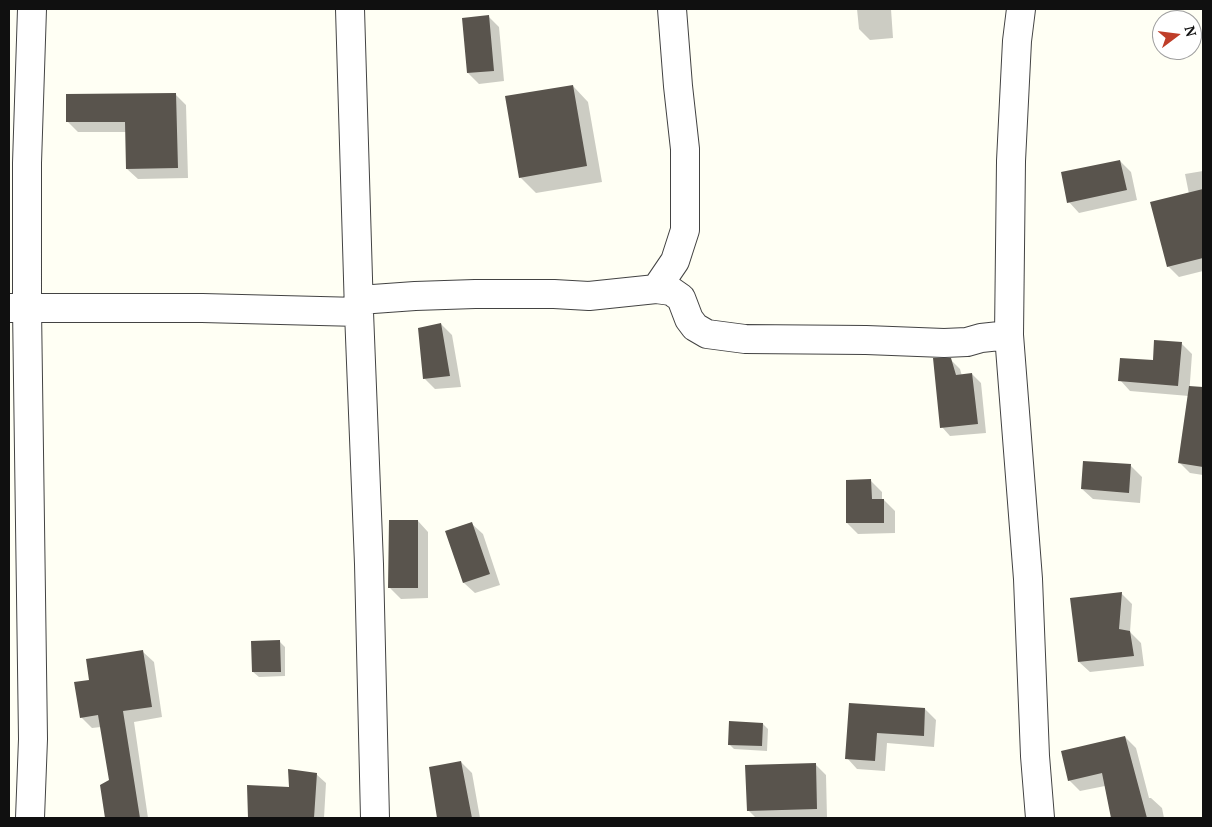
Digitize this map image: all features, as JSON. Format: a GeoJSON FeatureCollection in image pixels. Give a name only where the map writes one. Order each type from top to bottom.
{"type":"FeatureCollection","features":[{"type":"Feature","properties":{"kind":"street"},"geometry":{"type":"LineString","coordinates":[[30,818],[33,739],[18,308],[27,162],[32,9]]}},
{"type":"Feature","properties":{"kind":"street"},"geometry":{"type":"LineString","coordinates":[[350,9],[369,564],[375,818]]}},
{"type":"Feature","properties":{"kind":"street"},"geometry":{"type":"LineString","coordinates":[[656,289],[676,261],[685,230],[686,149],[678,86],[672,9]]}},
{"type":"Feature","properties":{"kind":"street"},"geometry":{"type":"LineString","coordinates":[[1020,9],[1011,161],[1009,336],[1028,579],[1040,818]]}},
{"type":"Feature","properties":{"kind":"street"},"geometry":{"type":"LineString","coordinates":[[18,308],[359,306],[415,296],[476,294],[589,296],[656,289],[671,291],[681,298],[688,319],[707,334],[745,339],[944,343],[1009,336]]}},
{"type":"Feature","properties":{"kind":"building"},"geometry":{"type":"Polygon","coordinates":[[[489,15],[494,71],[467,73],[462,18],[489,15]]]}},
{"type":"Feature","properties":{"kind":"building"},"geometry":{"type":"Polygon","coordinates":[[[573,85],[587,166],[519,178],[505,96],[573,85]]]}},
{"type":"Feature","properties":{"kind":"building"},"geometry":{"type":"Polygon","coordinates":[[[176,93],[178,168],[126,169],[125,122],[66,122],[66,94],[176,93]]]}},
{"type":"Feature","properties":{"kind":"building"},"geometry":{"type":"Polygon","coordinates":[[[1120,160],[1127,190],[1067,203],[1061,172],[1120,160]]]}},
{"type":"Feature","properties":{"kind":"building"},"geometry":{"type":"Polygon","coordinates":[[[1203,189],[1203,258],[1167,267],[1150,202],[1203,189]]]}},
{"type":"Feature","properties":{"kind":"building"},"geometry":{"type":"Polygon","coordinates":[[[441,323],[450,376],[423,379],[418,328],[441,323]]]}},
{"type":"Feature","properties":{"kind":"building"},"geometry":{"type":"Polygon","coordinates":[[[1154,340],[1182,342],[1178,386],[1118,381],[1120,358],[1153,360],[1154,340]]]}},
{"type":"Feature","properties":{"kind":"building"},"geometry":{"type":"Polygon","coordinates":[[[933,358],[951,358],[956,375],[972,373],[978,424],[940,428],[933,358]]]}},
{"type":"Feature","properties":{"kind":"building"},"geometry":{"type":"Polygon","coordinates":[[[1189,386],[1203,387],[1203,467],[1178,463],[1189,386]]]}},
{"type":"Feature","properties":{"kind":"building"},"geometry":{"type":"Polygon","coordinates":[[[1083,461],[1131,464],[1129,493],[1081,489],[1083,461]]]}},
{"type":"Feature","properties":{"kind":"building"},"geometry":{"type":"Polygon","coordinates":[[[871,479],[872,499],[884,499],[884,523],[846,523],[846,480],[871,479]]]}},
{"type":"Feature","properties":{"kind":"building"},"geometry":{"type":"Polygon","coordinates":[[[389,520],[418,520],[418,588],[388,588],[389,520]]]}},
{"type":"Feature","properties":{"kind":"building"},"geometry":{"type":"Polygon","coordinates":[[[472,522],[490,574],[463,583],[445,531],[472,522]]]}},
{"type":"Feature","properties":{"kind":"building"},"geometry":{"type":"Polygon","coordinates":[[[1122,592],[1119,629],[1130,631],[1134,656],[1078,662],[1070,598],[1122,592]]]}},
{"type":"Feature","properties":{"kind":"building"},"geometry":{"type":"Polygon","coordinates":[[[280,640],[281,672],[252,672],[251,641],[280,640]]]}},
{"type":"Feature","properties":{"kind":"building"},"geometry":{"type":"Polygon","coordinates":[[[143,650],[152,707],[123,711],[140,818],[105,818],[100,785],[109,780],[98,715],[80,718],[74,682],[89,680],[86,659],[143,650]]]}},
{"type":"Feature","properties":{"kind":"building"},"geometry":{"type":"Polygon","coordinates":[[[849,703],[925,708],[924,736],[877,733],[875,761],[845,759],[849,703]]]}},
{"type":"Feature","properties":{"kind":"building"},"geometry":{"type":"Polygon","coordinates":[[[729,721],[763,723],[762,746],[728,745],[729,721]]]}},
{"type":"Feature","properties":{"kind":"building"},"geometry":{"type":"Polygon","coordinates":[[[1125,736],[1147,818],[1111,818],[1102,773],[1068,781],[1061,751],[1125,736]]]}},
{"type":"Feature","properties":{"kind":"building"},"geometry":{"type":"Polygon","coordinates":[[[461,761],[472,818],[437,818],[429,767],[461,761]]]}},
{"type":"Feature","properties":{"kind":"building"},"geometry":{"type":"Polygon","coordinates":[[[816,763],[817,809],[747,811],[745,765],[816,763]]]}},
{"type":"Feature","properties":{"kind":"building"},"geometry":{"type":"Polygon","coordinates":[[[288,769],[317,773],[314,818],[248,818],[247,785],[289,787],[288,769]]]}}]}
